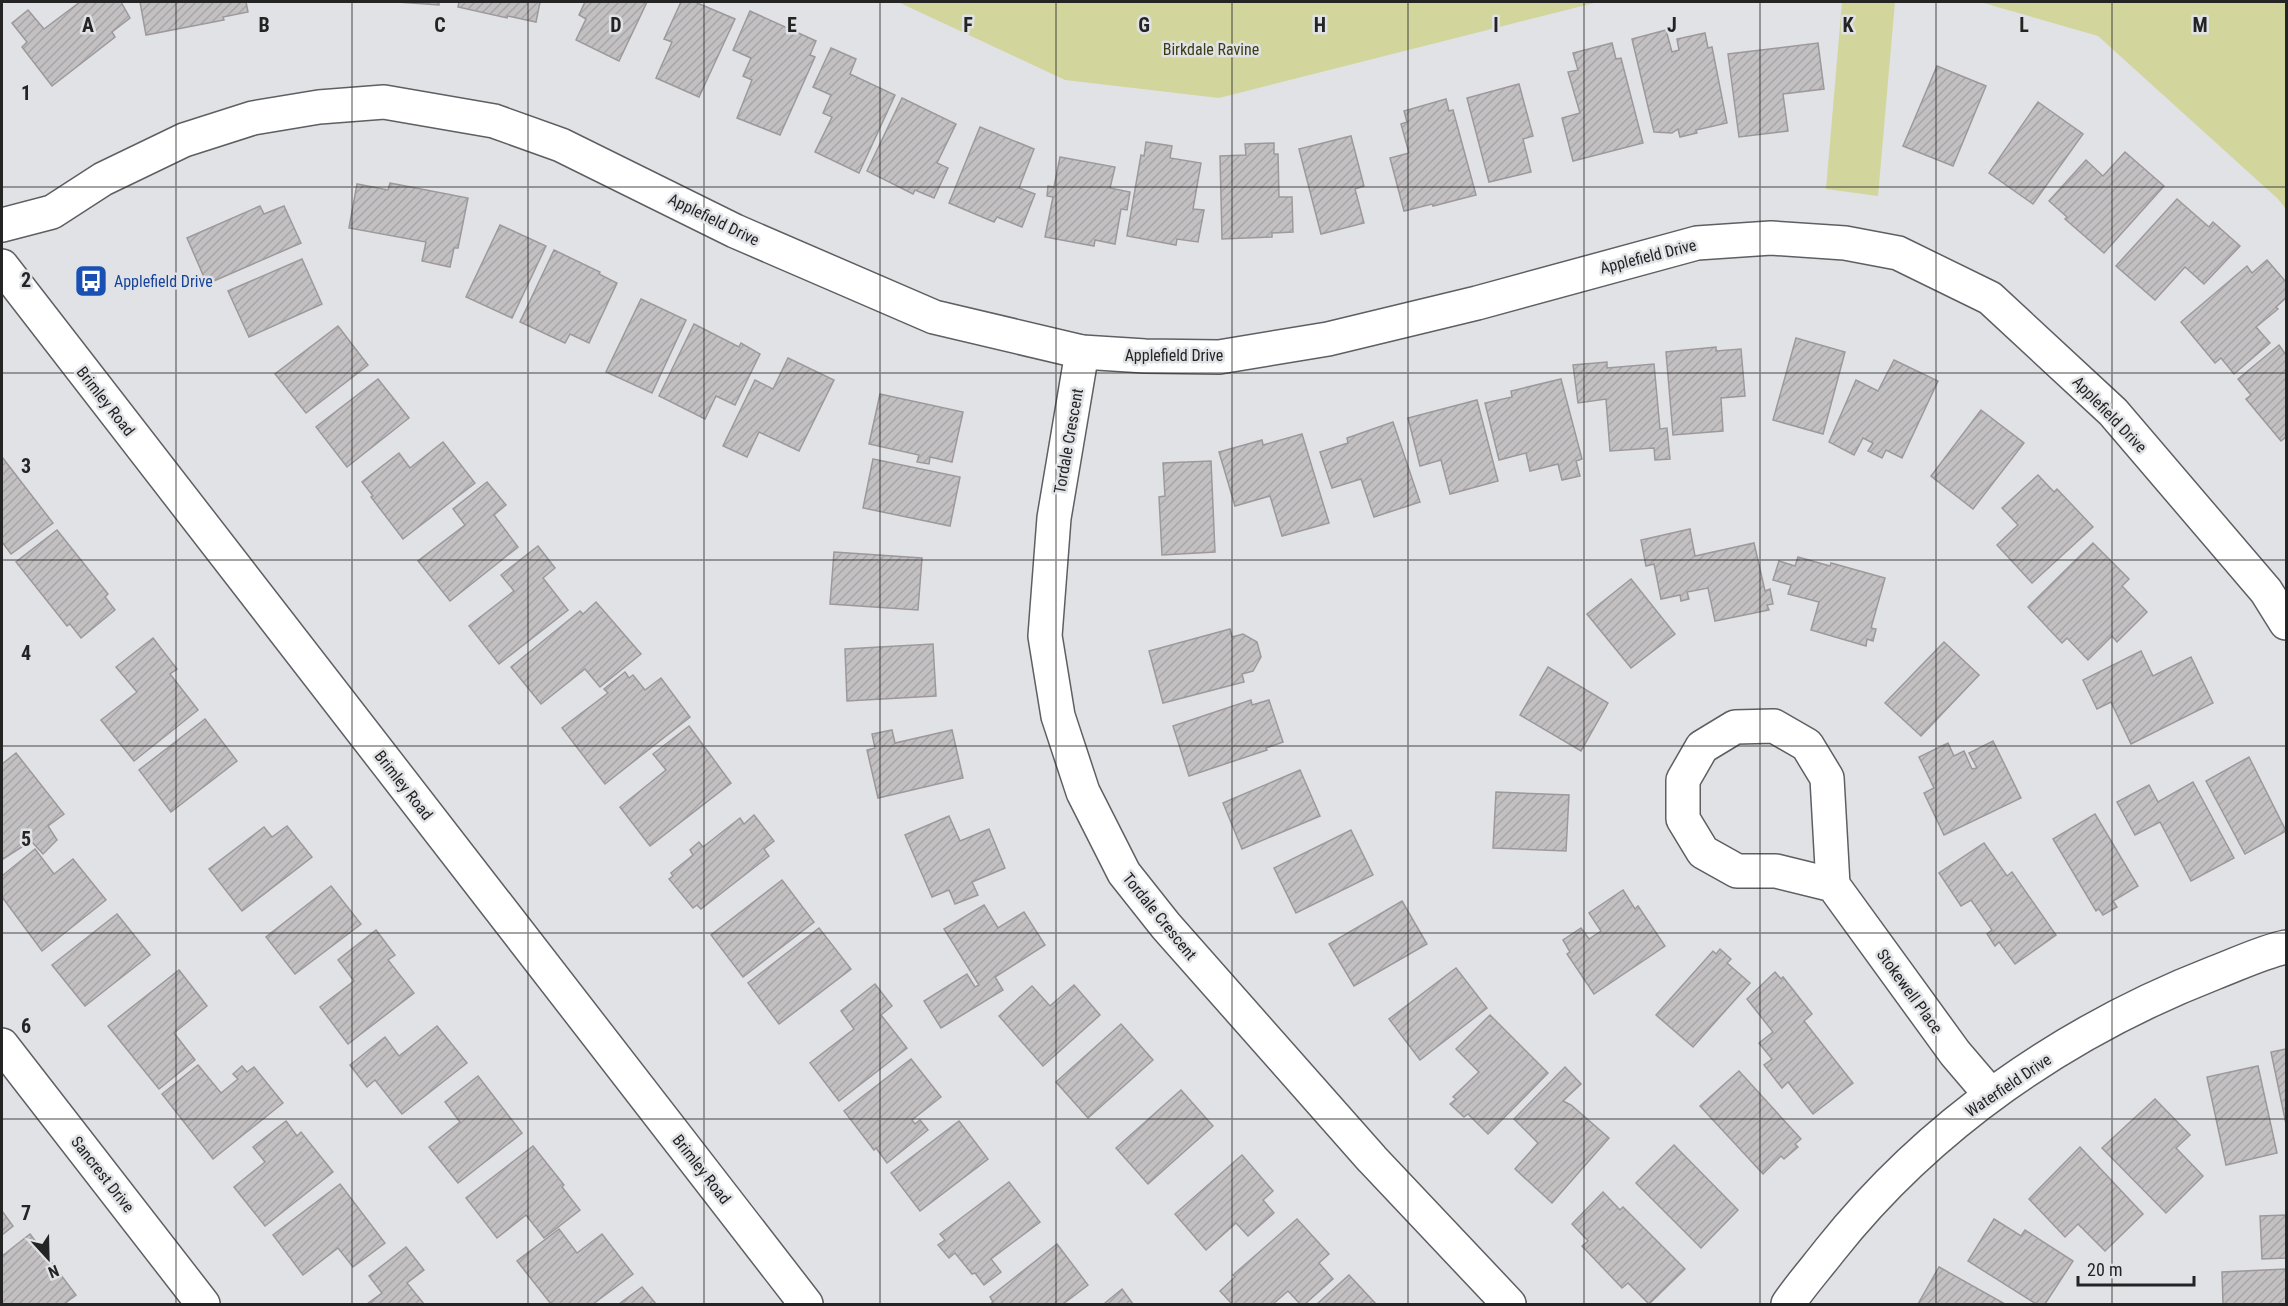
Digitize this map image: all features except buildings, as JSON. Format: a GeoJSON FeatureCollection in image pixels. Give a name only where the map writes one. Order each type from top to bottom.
{"type":"FeatureCollection","features":[{"type":"Feature","properties":{"kind":"street","name":"Applefield Drive"},"geometry":{"type":"LineString","coordinates":[[2,225],[52,212],[103,179],[184,140],[253,118],[319,107],[384,102],[494,121],[561,145],[735,231],[934,317],[1083,352],[1219,357],[1328,339],[1477,303],[1697,243],[1771,238],[1845,243],[1898,253],[1990,298],[2113,412],[2266,591],[2286,623]]}},
{"type":"Feature","properties":{"kind":"street","name":"Brimley Road"},"geometry":{"type":"LineString","coordinates":[[2,266],[806,1305]]}},
{"type":"Feature","properties":{"kind":"street","name":"Tordale Crescent"},"geometry":{"type":"LineString","coordinates":[[1083,352],[1054,518],[1045,636],[1058,716],[1083,792],[1124,873],[1166,926],[1372,1159],[1509,1305]]}},
{"type":"Feature","properties":{"kind":"street"},"geometry":{"type":"LineString","coordinates":[[1774,726],[1807,745],[1827,778],[1833,885],[1776,871],[1737,871],[1703,852],[1683,819],[1683,780],[1702,747],[1735,727],[1774,726]]}},
{"type":"Feature","properties":{"kind":"street","name":"Stokewell Place"},"geometry":{"type":"LineString","coordinates":[[1833,885],[1955,1053],[1989,1094]]}},
{"type":"Feature","properties":{"kind":"street","name":"Waterfield Drive"},"geometry":{"type":"LineString","coordinates":[[1788,1305],[1863,1209],[1941,1133],[1989,1094],[2026,1069],[2101,1026],[2178,987],[2286,946]]}},
{"type":"Feature","properties":{"kind":"street","name":"Sancrest Drive"},"geometry":{"type":"LineString","coordinates":[[2,1045],[203,1305]]}},
{"type":"Feature","properties":{"kind":"green space","name":"Birkdale Ravine"},"geometry":{"type":"Polygon","coordinates":[[[898,2],[1598,2],[1219,98],[1065,80],[898,2]]]}},
{"type":"Feature","properties":{"kind":"green space"},"geometry":{"type":"Polygon","coordinates":[[[1842,2],[1895,2],[1878,196],[1826,189],[1842,2]]]}},
{"type":"Feature","properties":{"kind":"green space"},"geometry":{"type":"Polygon","coordinates":[[[1980,2],[2286,2],[2286,209],[2278,199],[2098,36],[1980,2]]]}},
{"type":"Feature","properties":{"kind":"place","name":"Applefield Drive"},"geometry":{"type":"Point","coordinates":[91,281]}}]}
